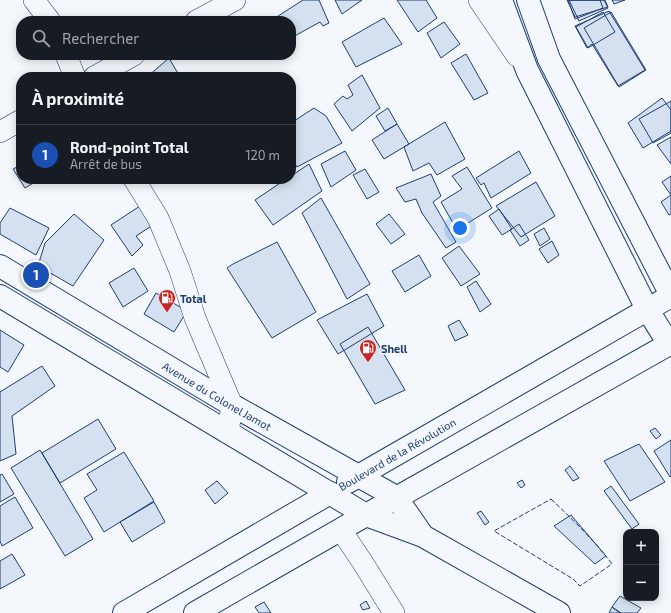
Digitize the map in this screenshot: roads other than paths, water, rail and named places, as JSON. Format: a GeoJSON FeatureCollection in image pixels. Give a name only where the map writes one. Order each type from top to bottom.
{"type":"FeatureCollection","features":[{"type":"Feature","properties":{"kind":"main road"},"geometry":{"type":"LineString","coordinates":[[195,613],[396,497],[670,344],[647,309],[527,70],[501,0]]}},
{"type":"Feature","properties":{"kind":"main road"},"geometry":{"type":"LineString","coordinates":[[528,0],[549,59],[671,295]]}},
{"type":"Feature","properties":{"kind":"main road","name":"Avenue du Colonel Jamot"},"geometry":{"type":"LineString","coordinates":[[0,266],[232,405],[396,497],[423,536]]}},
{"type":"Feature","properties":{"kind":"main road","name":"Boulevard de la Révolution"},"geometry":{"type":"LineString","coordinates":[[124,613],[671,295]]}},
{"type":"Feature","properties":{"kind":"main road","name":"Avenue du Colonel Jamot"},"geometry":{"type":"LineString","coordinates":[[0,296],[366,515],[423,536],[559,613]]}},
{"type":"Feature","properties":{"kind":"street"},"geometry":{"type":"LineString","coordinates":[[34,0],[46,16]]}},
{"type":"Feature","properties":{"kind":"street"},"geometry":{"type":"LineString","coordinates":[[205,16],[235,0]]}},
{"type":"Feature","properties":{"kind":"street"},"geometry":{"type":"LineString","coordinates":[[479,0],[527,70]]}},
{"type":"Feature","properties":{"kind":"street"},"geometry":{"type":"LineString","coordinates":[[68,60],[72,72]]}},
{"type":"Feature","properties":{"kind":"street"},"geometry":{"type":"LineString","coordinates":[[103,72],[125,60]]}},
{"type":"Feature","properties":{"kind":"street"},"geometry":{"type":"LineString","coordinates":[[0,132],[16,123]]}},
{"type":"Feature","properties":{"kind":"street"},"geometry":{"type":"LineString","coordinates":[[137,184],[158,218],[180,271],[195,318],[232,405],[228,433]]}},
{"type":"Feature","properties":{"kind":"street"},"geometry":{"type":"LineString","coordinates":[[340,530],[363,562],[394,613]]}},
{"type":"Feature","properties":{"kind":"place","name":"Rond-point Total"},"geometry":{"type":"Point","coordinates":[36,275]}},
{"type":"Feature","properties":{"kind":"place","name":"Total"},"geometry":{"type":"Point","coordinates":[167,313]}},
{"type":"Feature","properties":{"kind":"place","name":"Shell"},"geometry":{"type":"Point","coordinates":[368,363]}}]}
